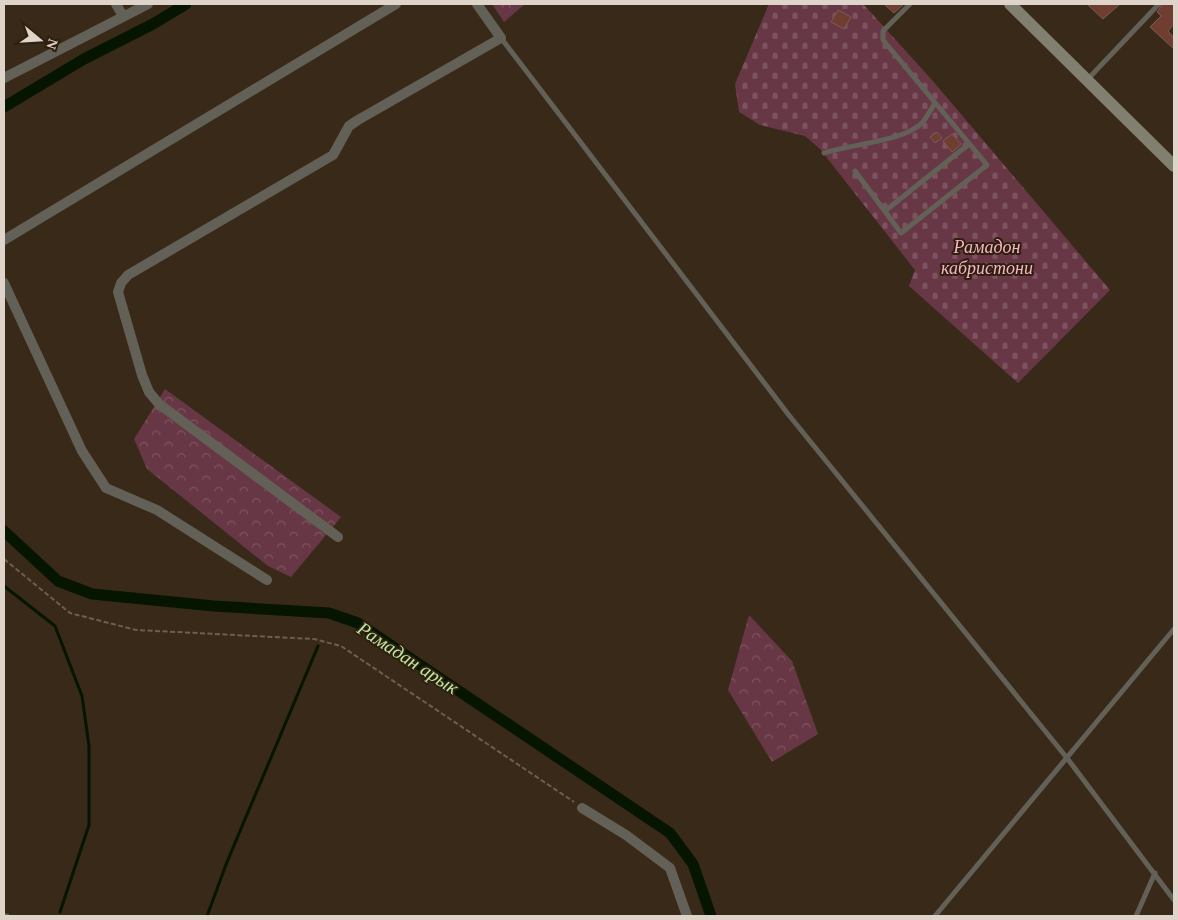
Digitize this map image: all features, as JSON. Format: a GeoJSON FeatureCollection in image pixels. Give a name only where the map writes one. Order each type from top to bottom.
{"type":"FeatureCollection","features":[{"type":"Feature","properties":{"kind":"main road"},"geometry":{"type":"LineString","coordinates":[[1010,4],[1174,166]]}},
{"type":"Feature","properties":{"kind":"street"},"geometry":{"type":"LineString","coordinates":[[116,4],[123,16]]}},
{"type":"Feature","properties":{"kind":"street"},"geometry":{"type":"LineString","coordinates":[[4,78],[148,4]]}},
{"type":"Feature","properties":{"kind":"street"},"geometry":{"type":"LineString","coordinates":[[4,240],[396,4]]}},
{"type":"Feature","properties":{"kind":"street"},"geometry":{"type":"LineString","coordinates":[[338,537],[159,404],[149,392],[146,384],[118,292],[121,283],[128,275],[333,155],[349,126],[358,120],[501,38],[477,4]]}},
{"type":"Feature","properties":{"kind":"street"},"geometry":{"type":"LineString","coordinates":[[4,283],[82,452],[106,488],[157,510],[267,580]]}},
{"type":"Feature","properties":{"kind":"street"},"geometry":{"type":"LineString","coordinates":[[582,808],[626,835],[670,868],[687,916]]}},
{"type":"Feature","properties":{"kind":"lane"},"geometry":{"type":"LineString","coordinates":[[855,171],[901,233],[987,166],[883,40],[883,31],[910,4]]}},
{"type":"Feature","properties":{"kind":"lane"},"geometry":{"type":"LineString","coordinates":[[1086,80],[1160,4]]}},
{"type":"Feature","properties":{"kind":"lane"},"geometry":{"type":"LineString","coordinates":[[501,38],[788,414],[1067,758],[1174,900]]}},
{"type":"Feature","properties":{"kind":"lane"},"geometry":{"type":"LineString","coordinates":[[824,153],[911,130],[922,122],[935,103]]}},
{"type":"Feature","properties":{"kind":"lane"},"geometry":{"type":"LineString","coordinates":[[885,211],[969,144]]}},
{"type":"Feature","properties":{"kind":"lane"},"geometry":{"type":"LineString","coordinates":[[935,916],[1174,629]]}},
{"type":"Feature","properties":{"kind":"lane"},"geometry":{"type":"LineString","coordinates":[[1136,916],[1155,874]]}},
{"type":"Feature","properties":{"kind":"path"},"geometry":{"type":"LineString","coordinates":[[4,559],[70,613],[136,630],[314,639],[341,646],[582,808]]}},
{"type":"Feature","properties":{"kind":"path"},"geometry":{"type":"LineString","coordinates":[[4,914],[12,916]]}},
{"type":"Feature","properties":{"kind":"green space"},"geometry":{"type":"Polygon","coordinates":[[[492,4],[525,4],[504,22],[492,4]]]}},
{"type":"Feature","properties":{"kind":"green space","name":"Рамадон кабристони"},"geometry":{"type":"Polygon","coordinates":[[[769,4],[861,4],[865,6],[932,80],[1110,290],[1018,383],[909,286],[915,270],[820,149],[805,136],[760,125],[739,112],[735,84],[769,4]]]}},
{"type":"Feature","properties":{"kind":"green space"},"geometry":{"type":"Polygon","coordinates":[[[165,389],[341,517],[291,577],[268,566],[147,469],[134,439],[165,389]]]}},
{"type":"Feature","properties":{"kind":"green space"},"geometry":{"type":"Polygon","coordinates":[[[749,615],[792,661],[818,734],[772,762],[728,690],[749,615]]]}},
{"type":"Feature","properties":{"kind":"building"},"geometry":{"type":"Polygon","coordinates":[[[884,4],[904,4],[894,13],[884,4]]]}},
{"type":"Feature","properties":{"kind":"building"},"geometry":{"type":"Polygon","coordinates":[[[1087,4],[1120,4],[1103,19],[1087,4]]]}},
{"type":"Feature","properties":{"kind":"building"},"geometry":{"type":"Polygon","coordinates":[[[1163,4],[1174,4],[1174,24],[1168,31],[1174,38],[1174,49],[1150,27],[1161,16],[1157,12],[1163,4]]]}},
{"type":"Feature","properties":{"kind":"building"},"geometry":{"type":"Polygon","coordinates":[[[838,10],[851,17],[844,29],[831,22],[838,10]]]}},
{"type":"Feature","properties":{"kind":"building"},"geometry":{"type":"Polygon","coordinates":[[[937,132],[942,138],[935,143],[930,137],[937,132]]]}},
{"type":"Feature","properties":{"kind":"building"},"geometry":{"type":"Polygon","coordinates":[[[952,134],[961,144],[952,152],[943,141],[952,134]]]}},
{"type":"Feature","properties":{"kind":"waterway","name":"Рамадан арык"},"geometry":{"type":"LineString","coordinates":[[4,107],[84,59],[153,24],[186,4]]}},
{"type":"Feature","properties":{"kind":"waterway","name":"Рамадан арык"},"geometry":{"type":"LineString","coordinates":[[4,531],[58,581],[92,594],[214,606],[329,613],[358,623],[670,833],[693,864],[711,916]]}},
{"type":"Feature","properties":{"kind":"waterway"},"geometry":{"type":"LineString","coordinates":[[4,586],[55,626],[82,696],[89,746],[89,825],[60,912]]}},
{"type":"Feature","properties":{"kind":"waterway"},"geometry":{"type":"LineString","coordinates":[[207,916],[227,862],[318,646]]}}]}
